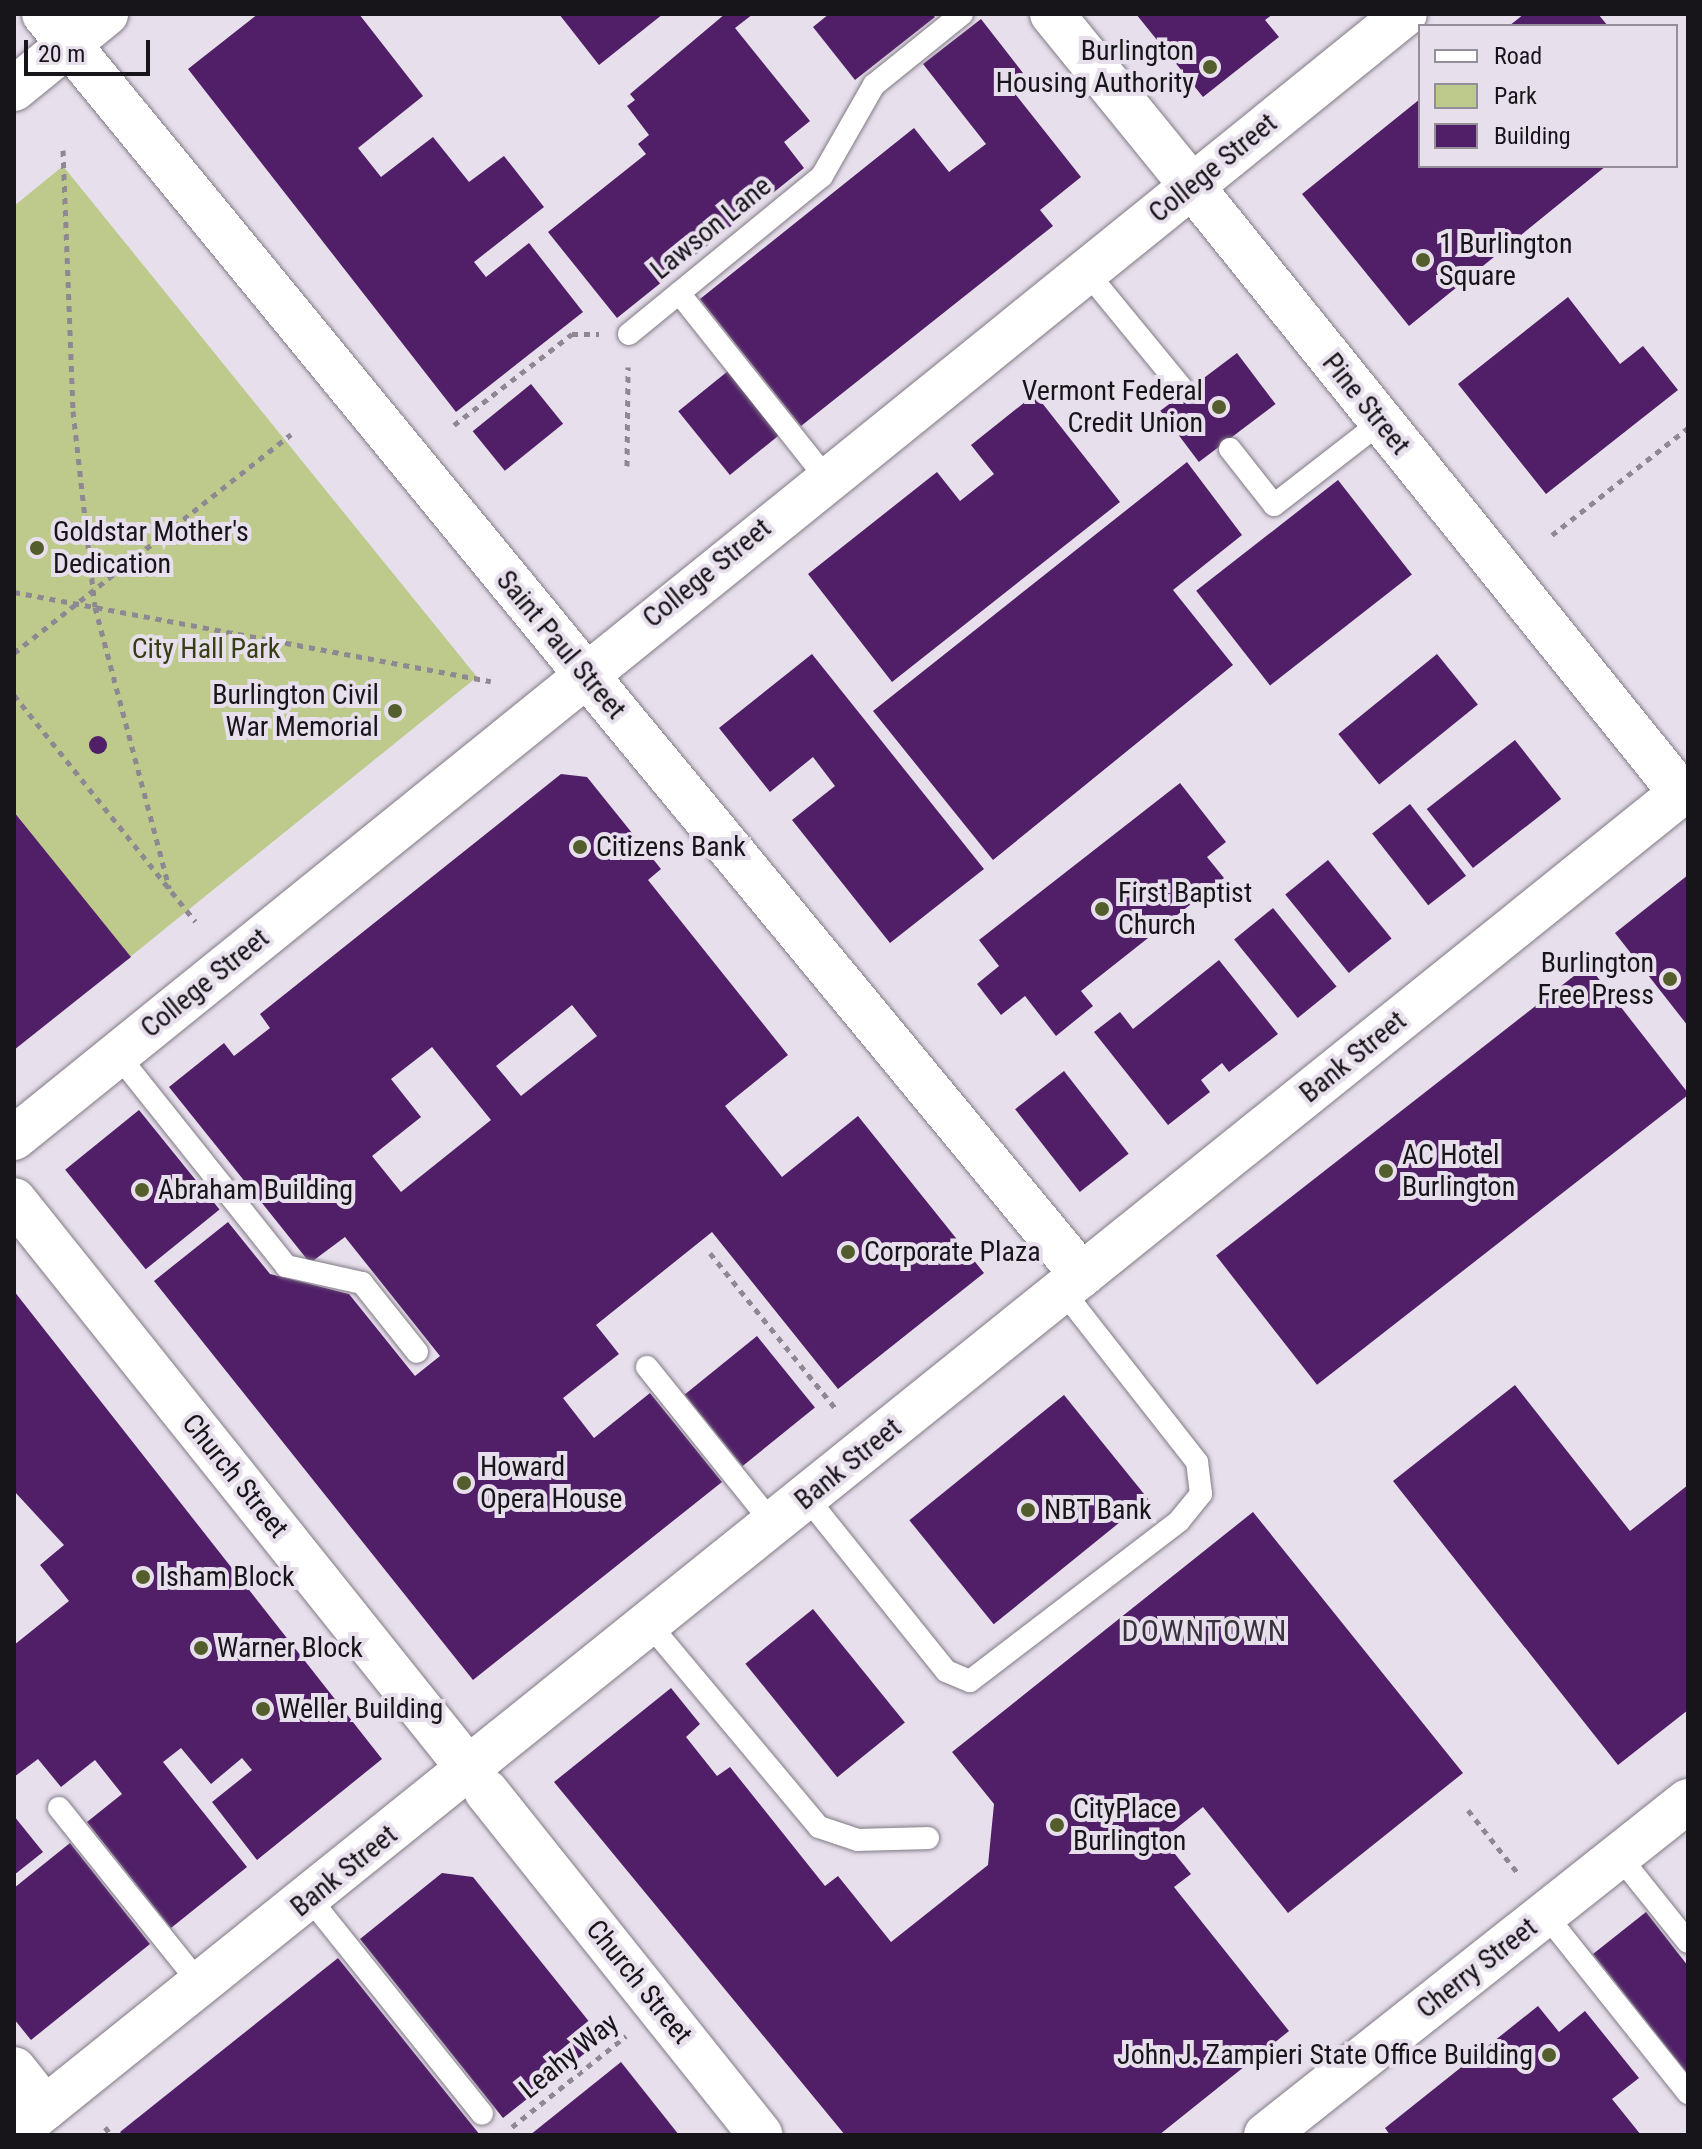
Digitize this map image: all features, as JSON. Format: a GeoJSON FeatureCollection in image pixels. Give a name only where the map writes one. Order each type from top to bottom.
{"type":"FeatureCollection","features":[{"type":"Feature","properties":{"kind":"street"},"geometry":{"type":"LineString","coordinates":[[14,89],[56,29],[106,14]]}},
{"type":"Feature","properties":{"kind":"street","name":"Pine Street"},"geometry":{"type":"LineString","coordinates":[[1052,14],[1685,797]]}},
{"type":"Feature","properties":{"kind":"street","name":"College Street"},"geometry":{"type":"LineString","coordinates":[[14,1138],[584,672],[1405,14]]}},
{"type":"Feature","properties":{"kind":"street","name":"Saint Paul Street"},"geometry":{"type":"LineString","coordinates":[[56,29],[584,672],[1072,1282]]}},
{"type":"Feature","properties":{"kind":"street","name":"Bank Street"},"geometry":{"type":"LineString","coordinates":[[30,2120],[310,1899],[1072,1282],[1685,797]]}},
{"type":"Feature","properties":{"kind":"street","name":"Church Street"},"geometry":{"type":"LineString","coordinates":[[14,1200],[456,1753]]}},
{"type":"Feature","properties":{"kind":"street","name":"Church Street"},"geometry":{"type":"LineString","coordinates":[[486,1791],[761,2135]]}},
{"type":"Feature","properties":{"kind":"street","name":"Cherry Street"},"geometry":{"type":"LineString","coordinates":[[1266,2135],[1688,1801]]}},
{"type":"Feature","properties":{"kind":"street"},"geometry":{"type":"LineString","coordinates":[[14,2069],[30,2120]]}},
{"type":"Feature","properties":{"kind":"lane","name":"Lawson Lane"},"geometry":{"type":"LineString","coordinates":[[629,334],[822,176],[874,85],[962,14]]}},
{"type":"Feature","properties":{"kind":"lane"},"geometry":{"type":"LineString","coordinates":[[1085,270],[1181,387]]}},
{"type":"Feature","properties":{"kind":"lane"},"geometry":{"type":"LineString","coordinates":[[679,293],[826,478]]}},
{"type":"Feature","properties":{"kind":"lane"},"geometry":{"type":"LineString","coordinates":[[1230,449],[1274,505],[1381,422]]}},
{"type":"Feature","properties":{"kind":"lane"},"geometry":{"type":"LineString","coordinates":[[117,1054],[286,1266],[362,1283],[417,1352]]}},
{"type":"Feature","properties":{"kind":"lane"},"geometry":{"type":"LineString","coordinates":[[807,1498],[946,1671],[970,1681],[1179,1521],[1201,1494],[1197,1462],[1072,1282]]}},
{"type":"Feature","properties":{"kind":"lane"},"geometry":{"type":"LineString","coordinates":[[647,1367],[774,1525]]}},
{"type":"Feature","properties":{"kind":"lane"},"geometry":{"type":"LineString","coordinates":[[650,1625],[819,1827],[858,1840],[928,1838]]}},
{"type":"Feature","properties":{"kind":"lane"},"geometry":{"type":"LineString","coordinates":[[59,1808],[201,1985]]}},
{"type":"Feature","properties":{"kind":"lane"},"geometry":{"type":"LineString","coordinates":[[1619,1856],[1688,1942]]}},
{"type":"Feature","properties":{"kind":"lane"},"geometry":{"type":"LineString","coordinates":[[310,1899],[482,2114]]}},
{"type":"Feature","properties":{"kind":"lane"},"geometry":{"type":"LineString","coordinates":[[1545,1914],[1688,2093]]}},
{"type":"Feature","properties":{"kind":"path"},"geometry":{"type":"LineString","coordinates":[[63,150],[73,411],[95,607],[169,888]]}},
{"type":"Feature","properties":{"kind":"path"},"geometry":{"type":"LineString","coordinates":[[454,425],[572,334],[629,334]]}},
{"type":"Feature","properties":{"kind":"path"},"geometry":{"type":"LineString","coordinates":[[627,466],[628,384]]}},
{"type":"Feature","properties":{"kind":"path"},"geometry":{"type":"LineString","coordinates":[[1552,535],[1688,428]]}},
{"type":"Feature","properties":{"kind":"path"},"geometry":{"type":"LineString","coordinates":[[14,653],[291,434]]}},
{"type":"Feature","properties":{"kind":"path"},"geometry":{"type":"LineString","coordinates":[[14,592],[491,681]]}},
{"type":"Feature","properties":{"kind":"path"},"geometry":{"type":"LineString","coordinates":[[14,695],[195,921]]}},
{"type":"Feature","properties":{"kind":"path"},"geometry":{"type":"LineString","coordinates":[[710,1253],[836,1409]]}},
{"type":"Feature","properties":{"kind":"path"},"geometry":{"type":"LineString","coordinates":[[1468,1810],[1517,1872]]}},
{"type":"Feature","properties":{"kind":"path","name":"Leahy Way"},"geometry":{"type":"LineString","coordinates":[[502,2135],[660,2009]]}},
{"type":"Feature","properties":{"kind":"path"},"geometry":{"type":"LineString","coordinates":[[105,2127],[111,2135]]}},
{"type":"Feature","properties":{"kind":"green space","name":"City Hall Park"},"geometry":{"type":"Polygon","coordinates":[[[63,166],[477,677],[130,957],[14,812],[14,206],[63,166]]]}},
{"type":"Feature","properties":{"kind":"building"},"geometry":{"type":"Polygon","coordinates":[[[258,14],[359,14],[423,96],[358,148],[381,177],[433,137],[469,182],[504,156],[544,207],[474,262],[486,277],[529,243],[583,312],[456,412],[188,69],[258,14]]]}},
{"type":"Feature","properties":{"kind":"building"},"geometry":{"type":"Polygon","coordinates":[[[559,14],[663,14],[599,65],[559,14]]]}},
{"type":"Feature","properties":{"kind":"building"},"geometry":{"type":"Polygon","coordinates":[[[725,14],[753,14],[735,28],[810,121],[784,142],[804,168],[617,318],[548,232],[646,154],[638,144],[649,135],[627,106],[635,100],[630,94],[725,14]]]}},
{"type":"Feature","properties":{"kind":"building"},"geometry":{"type":"Polygon","coordinates":[[[829,14],[932,14],[935,17],[855,80],[813,27],[829,14]]]}},
{"type":"Feature","properties":{"kind":"building","name":"Burlington Housing Authority"},"geometry":{"type":"Polygon","coordinates":[[[1136,14],[1273,14],[1265,20],[1279,37],[1203,97],[1136,14]]]}},
{"type":"Feature","properties":{"kind":"building"},"geometry":{"type":"Polygon","coordinates":[[[1524,14],[1598,14],[1606,24],[1512,24],[1524,14]]]}},
{"type":"Feature","properties":{"kind":"building"},"geometry":{"type":"Polygon","coordinates":[[[981,19],[1023,73],[1008,85],[1081,177],[1040,210],[1053,226],[801,426],[700,299],[914,128],[949,172],[986,144],[923,64],[981,19]]]}},
{"type":"Feature","properties":{"kind":"building","name":"1 Burlington Square"},"geometry":{"type":"Polygon","coordinates":[[[1418,101],[1418,168],[1604,168],[1409,326],[1302,194],[1418,101]]]}},
{"type":"Feature","properties":{"kind":"building"},"geometry":{"type":"Polygon","coordinates":[[[1568,297],[1620,364],[1643,346],[1678,390],[1546,494],[1458,384],[1568,297]]]}},
{"type":"Feature","properties":{"kind":"building"},"geometry":{"type":"Polygon","coordinates":[[[1237,353],[1276,404],[1199,462],[1160,411],[1237,353]]]}},
{"type":"Feature","properties":{"kind":"building"},"geometry":{"type":"Polygon","coordinates":[[[728,371],[780,435],[730,475],[678,411],[728,371]]]}},
{"type":"Feature","properties":{"kind":"building"},"geometry":{"type":"Polygon","coordinates":[[[531,384],[563,424],[505,471],[473,431],[531,384]]]}},
{"type":"Feature","properties":{"kind":"building"},"geometry":{"type":"Polygon","coordinates":[[[1035,394],[1120,502],[892,682],[808,574],[937,472],[960,501],[994,474],[971,445],[1035,394]]]}},
{"type":"Feature","properties":{"kind":"building"},"geometry":{"type":"Polygon","coordinates":[[[1187,462],[1242,535],[1173,590],[1233,665],[993,860],[873,711],[1187,462]]]}},
{"type":"Feature","properties":{"kind":"building"},"geometry":{"type":"Polygon","coordinates":[[[1338,480],[1412,575],[1270,685],[1196,591],[1338,480]]]}},
{"type":"Feature","properties":{"kind":"building"},"geometry":{"type":"Polygon","coordinates":[[[812,654],[984,869],[890,943],[792,820],[835,786],[813,757],[770,792],[719,728],[812,654]]]}},
{"type":"Feature","properties":{"kind":"building"},"geometry":{"type":"Polygon","coordinates":[[[1437,654],[1478,705],[1379,784],[1338,734],[1437,654]]]}},
{"type":"Feature","properties":{"kind":"building"},"geometry":{"type":"Polygon","coordinates":[[[98,736],[107,745],[98,754],[89,745],[98,736]]]}},
{"type":"Feature","properties":{"kind":"building"},"geometry":{"type":"Polygon","coordinates":[[[1515,740],[1561,799],[1473,868],[1427,809],[1515,740]]]}},
{"type":"Feature","properties":{"kind":"building"},"geometry":{"type":"Polygon","coordinates":[[[561,774],[587,777],[661,869],[648,880],[788,1055],[725,1106],[782,1177],[858,1116],[984,1273],[838,1389],[712,1232],[596,1325],[619,1354],[563,1398],[594,1438],[650,1393],[722,1482],[473,1680],[154,1281],[228,1222],[270,1274],[349,1294],[415,1376],[440,1356],[345,1237],[310,1263],[169,1087],[224,1043],[234,1056],[270,1028],[260,1014],[561,774]],[[572,1005],[496,1066],[521,1096],[597,1036],[572,1005]],[[432,1047],[391,1079],[421,1117],[372,1156],[401,1192],[491,1120],[432,1047]]]}},
{"type":"Feature","properties":{"kind":"building","name":"First Baptist Church"},"geometry":{"type":"Polygon","coordinates":[[[1180,783],[1226,842],[1207,857],[1224,878],[1081,991],[1093,1006],[1056,1036],[1025,996],[1001,1015],[977,984],[999,966],[979,940],[1180,783]]]}},
{"type":"Feature","properties":{"kind":"building"},"geometry":{"type":"Polygon","coordinates":[[[1410,804],[1466,876],[1428,905],[1372,834],[1410,804]]]}},
{"type":"Feature","properties":{"kind":"building"},"geometry":{"type":"Polygon","coordinates":[[[14,812],[131,957],[14,1050],[14,812]]]}},
{"type":"Feature","properties":{"kind":"building"},"geometry":{"type":"Polygon","coordinates":[[[1328,860],[1392,938],[1349,973],[1285,895],[1328,860]]]}},
{"type":"Feature","properties":{"kind":"building","name":"Burlington Free Press"},"geometry":{"type":"Polygon","coordinates":[[[1688,875],[1688,1026],[1615,933],[1688,875]]]}},
{"type":"Feature","properties":{"kind":"building"},"geometry":{"type":"Polygon","coordinates":[[[1273,908],[1337,986],[1298,1018],[1234,939],[1273,908]]]}},
{"type":"Feature","properties":{"kind":"building"},"geometry":{"type":"Polygon","coordinates":[[[1219,960],[1278,1034],[1229,1072],[1222,1063],[1201,1080],[1210,1092],[1168,1125],[1094,1032],[1120,1012],[1133,1029],[1219,960]]]}},
{"type":"Feature","properties":{"kind":"building"},"geometry":{"type":"Polygon","coordinates":[[[1588,965],[1688,1095],[1317,1385],[1216,1256],[1588,965]]]}},
{"type":"Feature","properties":{"kind":"building"},"geometry":{"type":"Polygon","coordinates":[[[1064,1071],[1129,1154],[1080,1192],[1015,1109],[1064,1071]]]}},
{"type":"Feature","properties":{"kind":"building","name":"Abraham Building"},"geometry":{"type":"Polygon","coordinates":[[[139,1110],[220,1209],[146,1269],[65,1170],[139,1110]]]}},
{"type":"Feature","properties":{"kind":"building"},"geometry":{"type":"Polygon","coordinates":[[[14,1291],[382,1759],[257,1860],[212,1802],[252,1770],[242,1758],[211,1784],[181,1748],[163,1762],[247,1867],[171,1928],[87,1822],[122,1794],[95,1760],[61,1787],[38,1759],[14,1777],[14,1645],[69,1601],[40,1565],[64,1545],[14,1491],[14,1291]]]}},
{"type":"Feature","properties":{"kind":"building"},"geometry":{"type":"Polygon","coordinates":[[[757,1336],[815,1407],[743,1466],[685,1395],[757,1336]]]}},
{"type":"Feature","properties":{"kind":"building"},"geometry":{"type":"Polygon","coordinates":[[[1515,1385],[1630,1531],[1688,1485],[1688,1710],[1618,1765],[1393,1481],[1515,1385]]]}},
{"type":"Feature","properties":{"kind":"building","name":"NBT Bank"},"geometry":{"type":"Polygon","coordinates":[[[1064,1395],[1148,1499],[994,1624],[909,1520],[1064,1395]]]}},
{"type":"Feature","properties":{"kind":"building"},"geometry":{"type":"Polygon","coordinates":[[[1253,1512],[1463,1773],[1288,1913],[1203,1807],[1163,1839],[1191,1874],[1174,1887],[1289,2031],[1159,2135],[845,2135],[554,1782],[671,1688],[700,1724],[686,1737],[717,1776],[730,1767],[825,1886],[838,1876],[891,1942],[988,1865],[994,1804],[952,1752],[1253,1512]]]}},
{"type":"Feature","properties":{"kind":"building"},"geometry":{"type":"Polygon","coordinates":[[[813,1609],[905,1722],[837,1777],[745,1664],[813,1609]]]}},
{"type":"Feature","properties":{"kind":"building"},"geometry":{"type":"Polygon","coordinates":[[[14,1816],[43,1852],[14,1875],[14,1816]]]}},
{"type":"Feature","properties":{"kind":"building"},"geometry":{"type":"Polygon","coordinates":[[[70,1843],[150,1944],[31,2040],[14,2019],[14,1888],[70,1843]]]}},
{"type":"Feature","properties":{"kind":"building"},"geometry":{"type":"Polygon","coordinates":[[[442,1873],[473,1877],[603,2039],[503,2118],[360,1939],[442,1873]]]}},
{"type":"Feature","properties":{"kind":"building"},"geometry":{"type":"Polygon","coordinates":[[[1646,1912],[1688,1966],[1688,2074],[1593,1954],[1646,1912]]]}},
{"type":"Feature","properties":{"kind":"building"},"geometry":{"type":"Polygon","coordinates":[[[338,1958],[480,2135],[123,2135],[120,2132],[338,1958]]]}},
{"type":"Feature","properties":{"kind":"building","name":"John J. Zampieri State Office Building"},"geometry":{"type":"Polygon","coordinates":[[[1538,2006],[1559,2032],[1585,2011],[1639,2078],[1612,2099],[1641,2135],[1390,2135],[1385,2128],[1538,2006]]]}},
{"type":"Feature","properties":{"kind":"building"},"geometry":{"type":"Polygon","coordinates":[[[621,2062],[679,2135],[530,2135],[621,2062]]]}},
{"type":"Feature","properties":{"kind":"place","name":"Burlington Housing Authority"},"geometry":{"type":"Point","coordinates":[1210,67]}},
{"type":"Feature","properties":{"kind":"place","name":"1 Burlington Square"},"geometry":{"type":"Point","coordinates":[1423,260]}},
{"type":"Feature","properties":{"kind":"place","name":"Vermont Federal Credit Union"},"geometry":{"type":"Point","coordinates":[1219,407]}},
{"type":"Feature","properties":{"kind":"place","name":"Goldstar Mother's Dedication"},"geometry":{"type":"Point","coordinates":[37,548]}},
{"type":"Feature","properties":{"kind":"place","name":"Burlington Civil War Memorial"},"geometry":{"type":"Point","coordinates":[395,711]}},
{"type":"Feature","properties":{"kind":"place","name":"Citizens Bank"},"geometry":{"type":"Point","coordinates":[580,847]}},
{"type":"Feature","properties":{"kind":"place","name":"First Baptist Church"},"geometry":{"type":"Point","coordinates":[1102,909]}},
{"type":"Feature","properties":{"kind":"place","name":"Burlington Free Press"},"geometry":{"type":"Point","coordinates":[1670,979]}},
{"type":"Feature","properties":{"kind":"place","name":"AC Hotel Burlington"},"geometry":{"type":"Point","coordinates":[1386,1171]}},
{"type":"Feature","properties":{"kind":"place","name":"Abraham Building"},"geometry":{"type":"Point","coordinates":[142,1190]}},
{"type":"Feature","properties":{"kind":"place","name":"Corporate Plaza"},"geometry":{"type":"Point","coordinates":[848,1252]}},
{"type":"Feature","properties":{"kind":"place","name":"Howard Opera House"},"geometry":{"type":"Point","coordinates":[464,1483]}},
{"type":"Feature","properties":{"kind":"place","name":"NBT Bank"},"geometry":{"type":"Point","coordinates":[1028,1510]}},
{"type":"Feature","properties":{"kind":"place","name":"Isham Block"},"geometry":{"type":"Point","coordinates":[143,1577]}},
{"type":"Feature","properties":{"kind":"place","name":"Warner Block"},"geometry":{"type":"Point","coordinates":[201,1648]}},
{"type":"Feature","properties":{"kind":"place","name":"Weller Building"},"geometry":{"type":"Point","coordinates":[263,1709]}},
{"type":"Feature","properties":{"kind":"place","name":"CityPlace Burlington"},"geometry":{"type":"Point","coordinates":[1057,1825]}},
{"type":"Feature","properties":{"kind":"place","name":"John J. Zampieri State Office Building"},"geometry":{"type":"Point","coordinates":[1549,2055]}},
{"type":"Feature","properties":{"kind":"district","name":"DOWNTOWN"},"geometry":{"type":"Point","coordinates":[1205,1631]}}]}
